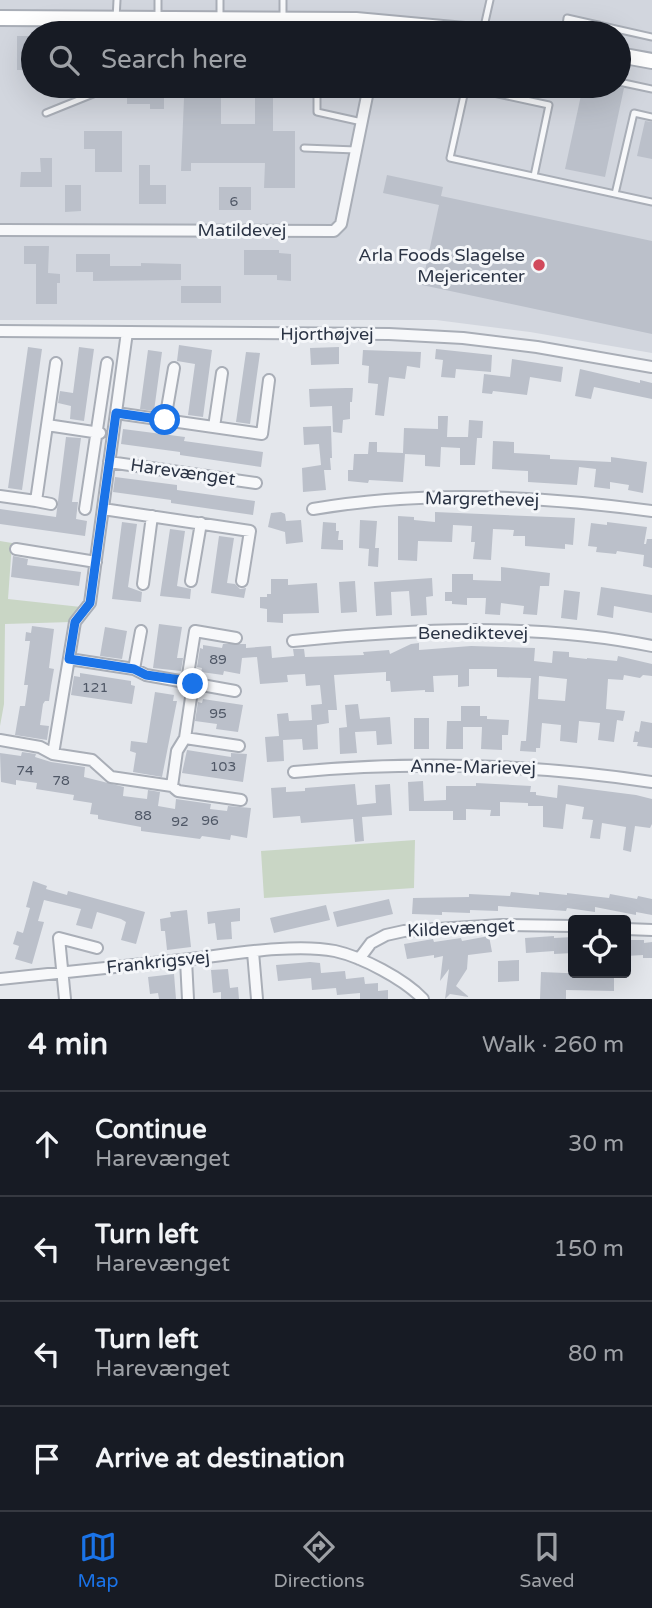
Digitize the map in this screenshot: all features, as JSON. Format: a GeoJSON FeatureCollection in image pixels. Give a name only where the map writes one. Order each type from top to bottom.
{"type":"FeatureCollection","features":[{"type":"Feature","properties":{"kind":"street"},"geometry":{"type":"LineString","coordinates":[[0,18],[121,21]]}},
{"type":"Feature","properties":{"kind":"street"},"geometry":{"type":"LineString","coordinates":[[278,21],[292,21]]}},
{"type":"Feature","properties":{"kind":"street"},"geometry":{"type":"LineString","coordinates":[[631,57],[652,61]]}},
{"type":"Feature","properties":{"kind":"street","name":"Matildevej"},"geometry":{"type":"LineString","coordinates":[[0,230],[334,231],[341,224],[367,98]]}},
{"type":"Feature","properties":{"kind":"street","name":"Hjorthøjvej"},"geometry":{"type":"LineString","coordinates":[[0,331],[389,334],[463,338],[551,349],[652,367]]}},
{"type":"Feature","properties":{"kind":"street","name":"Harevænget"},"geometry":{"type":"LineString","coordinates":[[53,754],[75,622],[90,603],[127,332]]}},
{"type":"Feature","properties":{"kind":"street"},"geometry":{"type":"LineString","coordinates":[[36,501],[56,363]]}},
{"type":"Feature","properties":{"kind":"street"},"geometry":{"type":"LineString","coordinates":[[85,509],[107,363]]}},
{"type":"Feature","properties":{"kind":"street"},"geometry":{"type":"LineString","coordinates":[[165,420],[174,368]]}},
{"type":"Feature","properties":{"kind":"street"},"geometry":{"type":"LineString","coordinates":[[214,427],[222,373]]}},
{"type":"Feature","properties":{"kind":"street"},"geometry":{"type":"LineString","coordinates":[[116,413],[262,434],[269,380]]}},
{"type":"Feature","properties":{"kind":"street"},"geometry":{"type":"LineString","coordinates":[[47,425],[113,435]]}},
{"type":"Feature","properties":{"kind":"street","name":"Harevænget"},"geometry":{"type":"LineString","coordinates":[[110,462],[256,482]]}},
{"type":"Feature","properties":{"kind":"street"},"geometry":{"type":"LineString","coordinates":[[0,496],[51,504]]}},
{"type":"Feature","properties":{"kind":"street","name":"Margrethevej"},"geometry":{"type":"LineString","coordinates":[[313,509],[432,497],[514,498],[652,511]]}},
{"type":"Feature","properties":{"kind":"street"},"geometry":{"type":"LineString","coordinates":[[103,509],[250,531],[242,581]]}},
{"type":"Feature","properties":{"kind":"street"},"geometry":{"type":"LineString","coordinates":[[143,584],[152,516]]}},
{"type":"Feature","properties":{"kind":"street"},"geometry":{"type":"LineString","coordinates":[[191,581],[201,523]]}},
{"type":"Feature","properties":{"kind":"street"},"geometry":{"type":"LineString","coordinates":[[16,549],[96,562]]}},
{"type":"Feature","properties":{"kind":"street","name":"Benediktevej"},"geometry":{"type":"LineString","coordinates":[[293,641],[460,630],[585,636],[652,646]]}},
{"type":"Feature","properties":{"kind":"street"},"geometry":{"type":"LineString","coordinates":[[134,669],[141,631]]}},
{"type":"Feature","properties":{"kind":"street"},"geometry":{"type":"LineString","coordinates":[[172,786],[177,751],[185,738],[195,631],[236,638]]}},
{"type":"Feature","properties":{"kind":"street"},"geometry":{"type":"LineString","coordinates":[[69,659],[134,669],[146,675],[235,691]]}},
{"type":"Feature","properties":{"kind":"street"},"geometry":{"type":"LineString","coordinates":[[185,738],[239,746]]}},
{"type":"Feature","properties":{"kind":"street"},"geometry":{"type":"LineString","coordinates":[[1,740],[40,747],[53,754],[92,760],[111,777],[172,786],[178,791],[241,800]]}},
{"type":"Feature","properties":{"kind":"street","name":"Anne-Marievej"},"geometry":{"type":"LineString","coordinates":[[294,772],[431,765],[523,767],[652,782]]}},
{"type":"Feature","properties":{"kind":"street","name":"Kildevænget"},"geometry":{"type":"LineString","coordinates":[[359,960],[372,943],[386,935],[404,930],[502,925],[568,926]]}},
{"type":"Feature","properties":{"kind":"street"},"geometry":{"type":"LineString","coordinates":[[631,929],[652,930]]}},
{"type":"Feature","properties":{"kind":"street","name":"Frankrigsvej"},"geometry":{"type":"LineString","coordinates":[[62,973],[59,938],[97,948]]}},
{"type":"Feature","properties":{"kind":"street","name":"Frankrigsvej"},"geometry":{"type":"LineString","coordinates":[[0,979],[253,952],[314,949],[337,951],[359,960],[401,981],[418,997]]}},
{"type":"Feature","properties":{"kind":"street"},"geometry":{"type":"LineString","coordinates":[[253,952],[257,999]]}},
{"type":"Feature","properties":{"kind":"street"},"geometry":{"type":"LineString","coordinates":[[186,960],[188,999]]}},
{"type":"Feature","properties":{"kind":"street"},"geometry":{"type":"LineString","coordinates":[[62,973],[65,999]]}},
{"type":"Feature","properties":{"kind":"lane"},"geometry":{"type":"LineString","coordinates":[[116,19],[117,0]]}},
{"type":"Feature","properties":{"kind":"lane"},"geometry":{"type":"LineString","coordinates":[[158,0],[162,21]]}},
{"type":"Feature","properties":{"kind":"lane"},"geometry":{"type":"LineString","coordinates":[[220,0],[220,21]]}},
{"type":"Feature","properties":{"kind":"lane"},"geometry":{"type":"LineString","coordinates":[[283,0],[283,19]]}},
{"type":"Feature","properties":{"kind":"lane"},"geometry":{"type":"LineString","coordinates":[[486,21],[490,0]]}},
{"type":"Feature","properties":{"kind":"lane"},"geometry":{"type":"LineString","coordinates":[[631,32],[652,37]]}},
{"type":"Feature","properties":{"kind":"lane"},"geometry":{"type":"LineString","coordinates":[[631,85],[652,89]]}},
{"type":"Feature","properties":{"kind":"lane"},"geometry":{"type":"LineString","coordinates":[[46,113],[83,98]]}},
{"type":"Feature","properties":{"kind":"lane"},"geometry":{"type":"LineString","coordinates":[[317,98],[317,112],[362,122]]}},
{"type":"Feature","properties":{"kind":"lane"},"geometry":{"type":"LineString","coordinates":[[464,98],[450,158],[652,202]]}},
{"type":"Feature","properties":{"kind":"lane"},"geometry":{"type":"LineString","coordinates":[[517,98],[549,105],[534,176]]}},
{"type":"Feature","properties":{"kind":"lane"},"geometry":{"type":"LineString","coordinates":[[615,194],[634,113],[652,117]]}},
{"type":"Feature","properties":{"kind":"lane"},"geometry":{"type":"LineString","coordinates":[[304,148],[356,150]]}},
{"type":"Feature","properties":{"kind":"shaded area"},"geometry":{"type":"Polygon","coordinates":[[[0,0],[652,0],[652,353],[530,332],[436,320],[0,320],[0,0]]]}},
{"type":"Feature","properties":{"kind":"green space"},"geometry":{"type":"Polygon","coordinates":[[[0,541],[12,543],[8,599],[81,607],[71,622],[5,624],[4,704],[0,726],[0,541]]]}},
{"type":"Feature","properties":{"kind":"green space"},"geometry":{"type":"Polygon","coordinates":[[[415,840],[414,888],[264,898],[261,851],[415,840]]]}},
{"type":"Feature","properties":{"kind":"building"},"geometry":{"type":"Polygon","coordinates":[[[17,36],[21,36],[21,70],[17,70],[17,36]]]}},
{"type":"Feature","properties":{"kind":"building"},"geometry":{"type":"Polygon","coordinates":[[[127,98],[164,98],[164,109],[150,109],[150,104],[127,104],[127,98]]]}},
{"type":"Feature","properties":{"kind":"building"},"geometry":{"type":"Polygon","coordinates":[[[184,98],[221,98],[221,124],[255,124],[255,98],[273,98],[273,131],[295,131],[295,188],[264,188],[265,163],[191,163],[191,171],[181,171],[184,98]]]}},
{"type":"Feature","properties":{"kind":"building"},"geometry":{"type":"Polygon","coordinates":[[[580,98],[622,98],[605,177],[565,169],[580,98]]]}},
{"type":"Feature","properties":{"kind":"building"},"geometry":{"type":"Polygon","coordinates":[[[645,121],[652,122],[652,159],[637,156],[645,121]]]}},
{"type":"Feature","properties":{"kind":"building"},"geometry":{"type":"Polygon","coordinates":[[[84,131],[122,131],[122,172],[95,172],[95,149],[84,149],[84,131]]]}},
{"type":"Feature","properties":{"kind":"building"},"geometry":{"type":"Polygon","coordinates":[[[40,158],[52,158],[52,187],[20,187],[21,172],[41,172],[40,158]]]}},
{"type":"Feature","properties":{"kind":"building"},"geometry":{"type":"Polygon","coordinates":[[[139,165],[150,165],[150,185],[166,185],[166,204],[139,204],[139,165]]]}},
{"type":"Feature","properties":{"kind":"building","name":"Arla Foods Slagelse Mejericenter"},"geometry":{"type":"Polygon","coordinates":[[[387,175],[443,187],[441,196],[652,241],[652,334],[422,285],[439,205],[383,193],[387,175]]]}},
{"type":"Feature","properties":{"kind":"building"},"geometry":{"type":"Polygon","coordinates":[[[65,185],[81,185],[81,211],[65,212],[65,185]]]}},
{"type":"Feature","properties":{"kind":"building"},"geometry":{"type":"Polygon","coordinates":[[[219,187],[251,187],[251,210],[219,210],[219,187]]]}},
{"type":"Feature","properties":{"kind":"building"},"geometry":{"type":"Polygon","coordinates":[[[24,246],[49,246],[48,273],[60,274],[57,304],[36,304],[36,264],[24,264],[24,246]]]}},
{"type":"Feature","properties":{"kind":"building"},"geometry":{"type":"Polygon","coordinates":[[[244,250],[279,250],[279,253],[291,254],[291,281],[277,280],[277,275],[244,275],[244,250]]]}},
{"type":"Feature","properties":{"kind":"building"},"geometry":{"type":"Polygon","coordinates":[[[76,254],[110,254],[110,266],[141,266],[141,263],[181,264],[181,280],[93,281],[93,272],[76,272],[76,254]]]}},
{"type":"Feature","properties":{"kind":"building"},"geometry":{"type":"Polygon","coordinates":[[[181,286],[221,286],[221,303],[181,303],[181,286]]]}},
{"type":"Feature","properties":{"kind":"building"},"geometry":{"type":"Polygon","coordinates":[[[179,345],[212,350],[203,417],[188,415],[195,364],[177,361],[179,345]]]}},
{"type":"Feature","properties":{"kind":"building"},"geometry":{"type":"Polygon","coordinates":[[[28,347],[42,349],[22,490],[8,488],[28,347]]]}},
{"type":"Feature","properties":{"kind":"building"},"geometry":{"type":"Polygon","coordinates":[[[79,347],[94,349],[84,421],[70,419],[71,406],[58,403],[60,391],[73,393],[79,347]]]}},
{"type":"Feature","properties":{"kind":"building"},"geometry":{"type":"Polygon","coordinates":[[[339,347],[339,364],[311,365],[310,348],[339,347]]]}},
{"type":"Feature","properties":{"kind":"building"},"geometry":{"type":"Polygon","coordinates":[[[436,349],[492,355],[491,372],[456,369],[455,378],[441,377],[443,360],[435,359],[436,349]]]}},
{"type":"Feature","properties":{"kind":"building"},"geometry":{"type":"Polygon","coordinates":[[[148,350],[162,352],[154,411],[140,409],[148,350]]]}},
{"type":"Feature","properties":{"kind":"building"},"geometry":{"type":"Polygon","coordinates":[[[363,350],[421,352],[420,368],[407,366],[405,379],[389,377],[384,416],[375,415],[378,384],[368,383],[369,366],[362,365],[363,350]]]}},
{"type":"Feature","properties":{"kind":"building"},"geometry":{"type":"Polygon","coordinates":[[[246,352],[260,353],[250,424],[236,422],[246,352]]]}},
{"type":"Feature","properties":{"kind":"building"},"geometry":{"type":"Polygon","coordinates":[[[512,359],[563,367],[561,382],[530,377],[527,395],[493,391],[492,394],[482,393],[484,374],[510,377],[512,359]]]}},
{"type":"Feature","properties":{"kind":"building"},"geometry":{"type":"Polygon","coordinates":[[[580,369],[640,383],[640,380],[652,383],[652,399],[594,387],[591,399],[575,396],[580,369]]]}},
{"type":"Feature","properties":{"kind":"building"},"geometry":{"type":"Polygon","coordinates":[[[353,388],[350,419],[343,420],[342,433],[333,432],[332,406],[310,407],[309,389],[353,388]]]}},
{"type":"Feature","properties":{"kind":"building"},"geometry":{"type":"Polygon","coordinates":[[[438,416],[448,416],[447,437],[468,437],[469,420],[483,421],[482,438],[477,438],[475,465],[460,465],[460,448],[441,447],[440,467],[425,466],[425,455],[405,454],[403,482],[348,481],[348,470],[353,470],[354,454],[368,454],[369,442],[377,442],[377,452],[403,453],[404,428],[438,429],[438,416]]]}},
{"type":"Feature","properties":{"kind":"building"},"geometry":{"type":"Polygon","coordinates":[[[331,426],[331,470],[324,470],[326,490],[303,492],[302,468],[321,465],[319,444],[304,445],[303,427],[331,426]]]}},
{"type":"Feature","properties":{"kind":"building"},"geometry":{"type":"Polygon","coordinates":[[[123,429],[185,437],[184,441],[263,452],[261,467],[121,444],[123,429]]]}},
{"type":"Feature","properties":{"kind":"building"},"geometry":{"type":"Polygon","coordinates":[[[66,437],[81,438],[72,502],[78,502],[76,519],[87,521],[85,536],[0,524],[0,509],[56,517],[66,437]]]}},
{"type":"Feature","properties":{"kind":"building"},"geometry":{"type":"Polygon","coordinates":[[[493,441],[514,442],[514,453],[550,455],[550,459],[611,462],[611,457],[647,462],[643,493],[628,490],[629,485],[610,482],[610,489],[594,487],[596,469],[579,467],[577,485],[528,482],[528,471],[492,469],[493,441]]]}},
{"type":"Feature","properties":{"kind":"building"},"geometry":{"type":"Polygon","coordinates":[[[115,477],[177,485],[177,490],[255,501],[253,515],[113,492],[115,477]]]}},
{"type":"Feature","properties":{"kind":"building"},"geometry":{"type":"Polygon","coordinates":[[[435,512],[575,518],[573,545],[565,544],[565,549],[525,546],[525,536],[513,536],[514,530],[493,529],[491,560],[473,559],[475,542],[471,542],[472,526],[453,525],[452,542],[418,541],[417,561],[398,560],[398,516],[435,522],[435,512]]]}},
{"type":"Feature","properties":{"kind":"building"},"geometry":{"type":"Polygon","coordinates":[[[271,513],[285,514],[286,521],[301,520],[303,542],[286,544],[285,532],[268,527],[271,513]]]}},
{"type":"Feature","properties":{"kind":"building"},"geometry":{"type":"Polygon","coordinates":[[[360,520],[377,521],[375,548],[379,548],[378,567],[368,566],[369,549],[359,548],[360,520]]]}},
{"type":"Feature","properties":{"kind":"building"},"geometry":{"type":"Polygon","coordinates":[[[122,522],[137,524],[128,587],[142,592],[141,602],[112,599],[122,522]]]}},
{"type":"Feature","properties":{"kind":"building"},"geometry":{"type":"Polygon","coordinates":[[[323,522],[336,523],[338,540],[343,540],[343,550],[321,549],[323,522]]]}},
{"type":"Feature","properties":{"kind":"building"},"geometry":{"type":"Polygon","coordinates":[[[607,522],[647,527],[644,544],[647,539],[652,539],[652,568],[643,566],[644,555],[617,551],[616,554],[596,552],[597,547],[588,546],[591,523],[607,525],[607,522]]]}},
{"type":"Feature","properties":{"kind":"building"},"geometry":{"type":"Polygon","coordinates":[[[170,529],[185,531],[177,586],[191,589],[190,599],[160,596],[170,529]]]}},
{"type":"Feature","properties":{"kind":"building"},"geometry":{"type":"Polygon","coordinates":[[[219,536],[234,538],[227,583],[235,584],[240,589],[246,588],[244,598],[211,593],[219,536]]]}},
{"type":"Feature","properties":{"kind":"building"},"geometry":{"type":"Polygon","coordinates":[[[13,556],[28,559],[27,565],[81,572],[79,586],[11,577],[13,556]]]}},
{"type":"Feature","properties":{"kind":"building"},"geometry":{"type":"Polygon","coordinates":[[[501,567],[550,573],[549,586],[540,586],[537,615],[523,614],[524,606],[501,603],[500,615],[485,614],[486,598],[467,598],[467,605],[445,601],[445,592],[452,592],[452,574],[473,574],[473,580],[501,581],[501,567]]]}},
{"type":"Feature","properties":{"kind":"building"},"geometry":{"type":"Polygon","coordinates":[[[432,578],[433,596],[426,597],[427,615],[411,616],[409,591],[391,592],[392,615],[376,616],[374,582],[432,578]]]}},
{"type":"Feature","properties":{"kind":"building"},"geometry":{"type":"Polygon","coordinates":[[[271,579],[288,579],[288,585],[317,583],[319,613],[283,614],[283,623],[267,622],[267,609],[260,608],[260,597],[271,594],[271,579]]]}},
{"type":"Feature","properties":{"kind":"building"},"geometry":{"type":"Polygon","coordinates":[[[355,581],[357,612],[341,613],[339,582],[355,581]]]}},
{"type":"Feature","properties":{"kind":"building"},"geometry":{"type":"Polygon","coordinates":[[[601,587],[652,595],[652,613],[614,606],[613,618],[597,615],[601,587]]]}},
{"type":"Feature","properties":{"kind":"building"},"geometry":{"type":"Polygon","coordinates":[[[564,590],[580,592],[577,620],[561,618],[564,590]]]}},
{"type":"Feature","properties":{"kind":"building"},"geometry":{"type":"Polygon","coordinates":[[[159,624],[182,627],[177,658],[183,658],[181,671],[153,668],[159,624]]]}},
{"type":"Feature","properties":{"kind":"building"},"geometry":{"type":"Polygon","coordinates":[[[32,626],[54,629],[49,668],[54,669],[49,701],[43,704],[40,725],[49,726],[47,740],[15,735],[20,706],[25,706],[28,685],[24,685],[30,641],[25,641],[26,632],[31,633],[32,626]]]}},
{"type":"Feature","properties":{"kind":"building"},"geometry":{"type":"Polygon","coordinates":[[[105,627],[127,631],[122,659],[100,656],[105,627]]]}},
{"type":"Feature","properties":{"kind":"building"},"geometry":{"type":"Polygon","coordinates":[[[419,643],[419,650],[471,646],[535,648],[534,661],[552,663],[553,651],[569,652],[569,657],[587,659],[617,661],[618,656],[652,664],[652,676],[643,675],[640,678],[624,675],[623,680],[608,679],[606,709],[625,711],[623,721],[617,720],[614,742],[598,740],[600,723],[579,721],[577,743],[560,741],[561,725],[542,723],[540,748],[536,748],[536,752],[520,751],[521,741],[526,741],[531,678],[497,677],[497,669],[469,669],[469,686],[458,687],[458,675],[433,676],[434,692],[391,692],[390,681],[386,681],[386,672],[334,675],[337,710],[328,710],[329,723],[317,725],[318,749],[303,750],[302,739],[283,740],[284,761],[267,762],[265,737],[279,736],[277,714],[288,713],[289,721],[312,720],[311,705],[322,704],[320,685],[306,686],[305,674],[287,675],[288,682],[260,684],[257,657],[242,658],[240,674],[224,671],[223,675],[201,672],[202,668],[197,667],[200,648],[203,649],[203,645],[222,648],[223,644],[246,644],[246,648],[271,646],[272,658],[294,656],[293,649],[304,649],[305,657],[364,655],[363,652],[389,650],[390,654],[419,643]],[[539,676],[538,699],[565,701],[567,679],[539,676]]]}},
{"type":"Feature","properties":{"kind":"building"},"geometry":{"type":"Polygon","coordinates":[[[80,673],[131,681],[131,685],[135,686],[132,704],[71,695],[74,676],[80,677],[80,673]]]}},
{"type":"Feature","properties":{"kind":"building"},"geometry":{"type":"Polygon","coordinates":[[[155,692],[174,695],[173,701],[177,701],[162,777],[133,772],[136,753],[130,751],[131,741],[147,743],[155,692]]]}},
{"type":"Feature","properties":{"kind":"building"},"geometry":{"type":"Polygon","coordinates":[[[203,699],[243,705],[238,732],[216,729],[217,724],[195,721],[198,702],[202,703],[203,699]]]}},
{"type":"Feature","properties":{"kind":"building"},"geometry":{"type":"Polygon","coordinates":[[[358,704],[360,719],[390,717],[392,744],[377,745],[376,731],[355,732],[357,753],[340,754],[339,728],[347,727],[345,705],[358,704]]]}},
{"type":"Feature","properties":{"kind":"building"},"geometry":{"type":"Polygon","coordinates":[[[461,706],[480,706],[480,716],[509,720],[508,735],[502,735],[502,750],[481,749],[482,727],[463,727],[463,749],[446,749],[447,721],[461,721],[461,706]]]}},
{"type":"Feature","properties":{"kind":"building"},"geometry":{"type":"Polygon","coordinates":[[[414,718],[429,718],[429,749],[414,749],[414,718]]]}},
{"type":"Feature","properties":{"kind":"building"},"geometry":{"type":"Polygon","coordinates":[[[641,721],[652,723],[652,748],[637,746],[638,742],[633,742],[641,721]]]}},
{"type":"Feature","properties":{"kind":"building"},"geometry":{"type":"Polygon","coordinates":[[[187,750],[231,757],[231,753],[247,754],[243,782],[182,773],[187,750]]]}},
{"type":"Feature","properties":{"kind":"building"},"geometry":{"type":"Polygon","coordinates":[[[22,752],[36,754],[35,757],[51,762],[85,767],[84,777],[124,787],[123,796],[147,799],[148,790],[160,792],[158,806],[175,809],[176,799],[211,804],[210,809],[227,811],[228,806],[251,808],[247,838],[231,835],[230,840],[202,836],[200,839],[141,831],[141,827],[98,819],[98,815],[90,814],[92,803],[73,800],[74,795],[36,789],[37,783],[16,780],[16,785],[1,782],[0,753],[21,756],[22,752]]]}},
{"type":"Feature","properties":{"kind":"building"},"geometry":{"type":"Polygon","coordinates":[[[423,781],[424,801],[446,800],[446,786],[476,786],[476,783],[531,786],[530,792],[536,792],[536,795],[557,798],[558,785],[636,795],[652,799],[652,824],[650,828],[635,826],[631,852],[623,850],[626,827],[602,823],[600,839],[590,838],[593,820],[582,819],[584,807],[566,804],[563,829],[543,827],[543,806],[528,806],[528,803],[500,802],[500,816],[490,816],[491,810],[466,809],[466,820],[453,820],[453,811],[409,811],[408,782],[423,781]]]}},
{"type":"Feature","properties":{"kind":"building"},"geometry":{"type":"Polygon","coordinates":[[[355,784],[357,805],[376,803],[375,785],[390,784],[392,815],[362,817],[364,841],[355,842],[353,819],[301,823],[300,816],[273,818],[271,788],[286,787],[286,792],[355,784]]]}},
{"type":"Feature","properties":{"kind":"building"},"geometry":{"type":"Polygon","coordinates":[[[33,881],[47,886],[46,889],[67,895],[68,891],[145,912],[136,944],[121,940],[126,922],[121,919],[97,912],[92,929],[76,925],[81,909],[44,900],[38,921],[44,922],[32,964],[15,959],[19,946],[13,944],[17,931],[23,933],[30,908],[26,907],[33,881]]]}},
{"type":"Feature","properties":{"kind":"building"},"geometry":{"type":"Polygon","coordinates":[[[511,892],[539,895],[539,892],[567,893],[609,898],[610,894],[637,899],[638,896],[652,899],[652,915],[636,912],[636,915],[595,907],[595,912],[567,908],[566,911],[498,906],[498,911],[412,914],[413,898],[469,897],[469,894],[510,896],[511,892]]]}},
{"type":"Feature","properties":{"kind":"building"},"geometry":{"type":"Polygon","coordinates":[[[389,899],[393,914],[337,927],[333,912],[389,899]]]}},
{"type":"Feature","properties":{"kind":"building"},"geometry":{"type":"Polygon","coordinates":[[[326,905],[330,920],[274,933],[270,918],[326,905]]]}},
{"type":"Feature","properties":{"kind":"building"},"geometry":{"type":"Polygon","coordinates":[[[240,908],[240,921],[231,922],[232,939],[217,940],[215,923],[208,924],[207,912],[240,908]]]}},
{"type":"Feature","properties":{"kind":"building"},"geometry":{"type":"Polygon","coordinates":[[[187,910],[191,947],[167,950],[165,931],[161,931],[160,919],[171,917],[170,912],[187,910]]]}},
{"type":"Feature","properties":{"kind":"building"},"geometry":{"type":"Polygon","coordinates":[[[489,936],[492,952],[468,955],[467,969],[456,986],[469,997],[450,994],[445,999],[449,969],[440,981],[443,956],[407,959],[404,944],[433,939],[434,942],[461,938],[462,941],[489,936]]]}},
{"type":"Feature","properties":{"kind":"building"},"geometry":{"type":"Polygon","coordinates":[[[568,937],[568,953],[554,954],[554,951],[526,953],[525,938],[568,937]]]}},
{"type":"Feature","properties":{"kind":"building"},"geometry":{"type":"Polygon","coordinates":[[[631,940],[652,942],[652,958],[643,958],[643,955],[631,956],[631,940]]]}},
{"type":"Feature","properties":{"kind":"building"},"geometry":{"type":"Polygon","coordinates":[[[519,960],[519,981],[498,982],[498,961],[519,960]]]}},
{"type":"Feature","properties":{"kind":"building"},"geometry":{"type":"Polygon","coordinates":[[[320,963],[321,973],[345,971],[346,979],[364,977],[365,984],[378,983],[378,991],[388,990],[388,999],[360,999],[360,993],[337,995],[336,988],[312,990],[311,978],[278,981],[276,965],[320,963]]]}},
{"type":"Feature","properties":{"kind":"building"},"geometry":{"type":"Polygon","coordinates":[[[228,969],[230,988],[238,987],[239,999],[221,999],[221,992],[213,993],[211,970],[228,969]]]}},
{"type":"Feature","properties":{"kind":"building"},"geometry":{"type":"Polygon","coordinates":[[[541,972],[568,973],[568,978],[614,978],[614,991],[566,990],[566,999],[540,999],[541,972]]]}},
{"type":"Feature","properties":{"kind":"building"},"geometry":{"type":"Polygon","coordinates":[[[174,974],[176,999],[159,999],[158,993],[150,994],[148,977],[174,974]]]}},
{"type":"Feature","properties":{"kind":"place","name":"Arla Foods Slagelse Mejericenter"},"geometry":{"type":"Point","coordinates":[539,265]}},
{"type":"Feature","properties":{"kind":"route"},"geometry":{"type":"LineString","coordinates":[[165,420],[116,413],[90,603],[75,622],[69,659],[134,669],[146,675],[193,684]]}}]}
